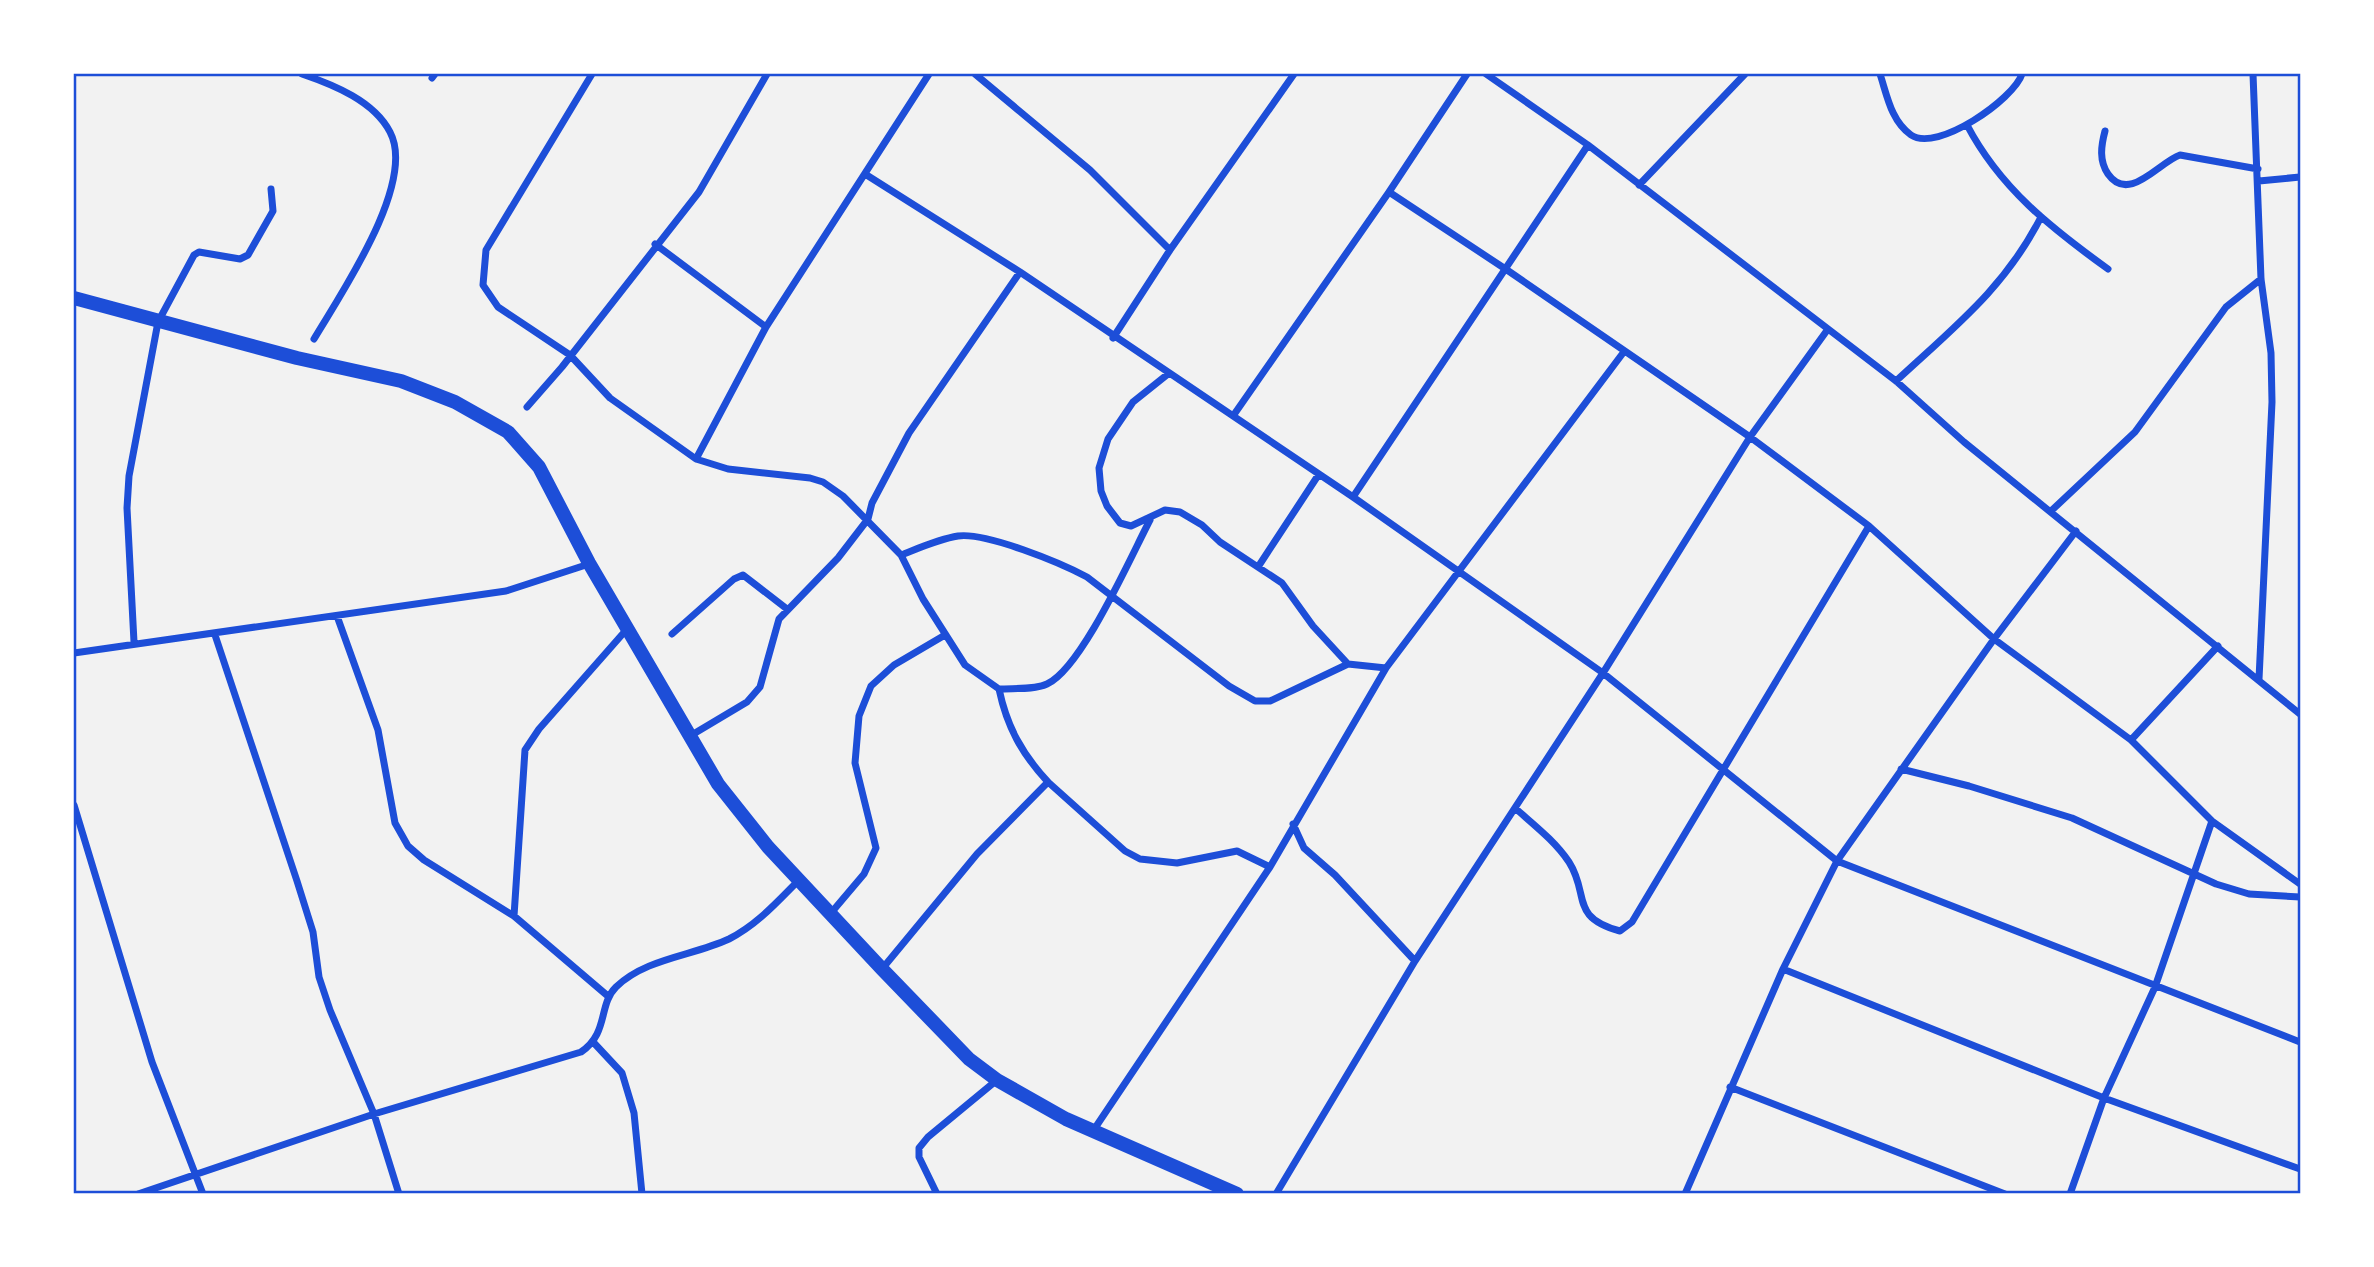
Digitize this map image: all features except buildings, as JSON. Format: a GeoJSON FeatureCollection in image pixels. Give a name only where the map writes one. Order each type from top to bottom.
{"type":"FeatureCollection","features":[{"type":"Feature","properties":{"kind":"main road"},"geometry":{"type":"LineString","coordinates":[[74,298],[303,359],[401,381],[455,402],[508,432],[539,467],[589,563],[718,784],[768,847],[882,969],[969,1059],[997,1080],[1093,1130],[1237,1194]]}},
{"type":"Feature","properties":{"kind":"street"},"geometry":{"type":"LineString","coordinates":[[303,74],[336,86],[379,115],[396,145],[394,178],[386,210],[314,339]]}},
{"type":"Feature","properties":{"kind":"street"},"geometry":{"type":"LineString","coordinates":[[592,74],[486,250],[483,277],[485,291],[498,307],[570,355],[610,398],[696,460],[728,469],[794,475],[823,482],[868,519],[901,555],[923,599],[965,665],[999,689],[1040,686],[1060,675],[1072,662],[1111,595],[1150,519]]}},
{"type":"Feature","properties":{"kind":"street"},"geometry":{"type":"LineString","coordinates":[[527,407],[562,367],[655,244],[699,192],[767,74]]}},
{"type":"Feature","properties":{"kind":"street"},"geometry":{"type":"LineString","coordinates":[[696,460],[766,327],[929,74]]}},
{"type":"Feature","properties":{"kind":"street"},"geometry":{"type":"LineString","coordinates":[[975,74],[1090,170],[1170,250]]}},
{"type":"Feature","properties":{"kind":"street"},"geometry":{"type":"LineString","coordinates":[[1113,338],[1170,250],[1294,74]]}},
{"type":"Feature","properties":{"kind":"street"},"geometry":{"type":"LineString","coordinates":[[1233,416],[1389,192],[1467,74]]}},
{"type":"Feature","properties":{"kind":"street"},"geometry":{"type":"LineString","coordinates":[[1486,74],[1588,145],[1896,381],[1964,442],[2259,678],[2301,715]]}},
{"type":"Feature","properties":{"kind":"street"},"geometry":{"type":"LineString","coordinates":[[1639,185],[1745,74]]}},
{"type":"Feature","properties":{"kind":"street"},"geometry":{"type":"LineString","coordinates":[[1880,74],[1894,117],[1912,136],[1922,140],[1967,125],[2016,86],[2022,74]]}},
{"type":"Feature","properties":{"kind":"street"},"geometry":{"type":"LineString","coordinates":[[2252,74],[2259,181],[2261,279],[2271,353],[2272,402],[2259,678]]}},
{"type":"Feature","properties":{"kind":"street"},"geometry":{"type":"LineString","coordinates":[[1967,125],[1996,174],[2041,217],[2108,269]]}},
{"type":"Feature","properties":{"kind":"street"},"geometry":{"type":"LineString","coordinates":[[2105,131],[2101,158],[2109,175],[2119,184],[2134,184],[2180,155],[2258,169]]}},
{"type":"Feature","properties":{"kind":"street"},"geometry":{"type":"LineString","coordinates":[[1353,497],[1588,145]]}},
{"type":"Feature","properties":{"kind":"street"},"geometry":{"type":"LineString","coordinates":[[865,174],[1020,272],[1113,338],[1319,474],[1603,673],[1837,862],[2301,1042]]}},
{"type":"Feature","properties":{"kind":"street"},"geometry":{"type":"LineString","coordinates":[[2259,181],[2301,177]]}},
{"type":"Feature","properties":{"kind":"street"},"geometry":{"type":"LineString","coordinates":[[134,642],[127,508],[129,476],[158,322],[194,255],[199,252],[240,259],[248,255],[272,211],[271,190]]}},
{"type":"Feature","properties":{"kind":"street"},"geometry":{"type":"LineString","coordinates":[[1389,192],[1507,270],[1749,438],[1869,526],[1994,639],[2131,740],[2212,821],[2301,884]]}},
{"type":"Feature","properties":{"kind":"street"},"geometry":{"type":"LineString","coordinates":[[1896,381],[1972,312],[2023,251],[2041,217]]}},
{"type":"Feature","properties":{"kind":"street"},"geometry":{"type":"LineString","coordinates":[[655,244],[766,327]]}},
{"type":"Feature","properties":{"kind":"street"},"geometry":{"type":"LineString","coordinates":[[690,736],[747,702],[760,687],[773,632],[787,609],[838,558],[868,519],[872,503],[909,433],[1020,272]]}},
{"type":"Feature","properties":{"kind":"street"},"geometry":{"type":"LineString","coordinates":[[2051,511],[2135,432],[2226,307],[2261,279]]}},
{"type":"Feature","properties":{"kind":"street"},"geometry":{"type":"LineString","coordinates":[[1276,1194],[1415,961],[1603,673],[1749,438],[1828,329]]}},
{"type":"Feature","properties":{"kind":"street"},"geometry":{"type":"LineString","coordinates":[[1093,1130],[1270,867],[1386,668],[1623,353]]}},
{"type":"Feature","properties":{"kind":"street"},"geometry":{"type":"LineString","coordinates":[[1168,374],[1133,402],[1108,439],[1099,468],[1101,491],[1107,506],[1120,523],[1131,526],[1165,510],[1180,512],[1282,583],[1313,626],[1348,664]]}},
{"type":"Feature","properties":{"kind":"street"},"geometry":{"type":"LineString","coordinates":[[1258,567],[1319,474]]}},
{"type":"Feature","properties":{"kind":"street"},"geometry":{"type":"LineString","coordinates":[[1515,808],[1557,846],[1570,863],[1578,879],[1580,899],[1589,916],[1605,927],[1620,931],[1641,909],[1869,526]]}},
{"type":"Feature","properties":{"kind":"street"},"geometry":{"type":"LineString","coordinates":[[1685,1194],[1783,969],[1837,862],[1994,639],[2076,531]]}},
{"type":"Feature","properties":{"kind":"street"},"geometry":{"type":"LineString","coordinates":[[901,555],[960,535],[984,538],[1064,565],[1111,595],[1229,686],[1255,701],[1270,701],[1348,664],[1386,668]]}},
{"type":"Feature","properties":{"kind":"street"},"geometry":{"type":"LineString","coordinates":[[74,653],[134,642],[215,635],[506,592],[589,563]]}},
{"type":"Feature","properties":{"kind":"street"},"geometry":{"type":"LineString","coordinates":[[673,634],[734,579],[743,575],[787,609]]}},
{"type":"Feature","properties":{"kind":"street"},"geometry":{"type":"LineString","coordinates":[[337,616],[378,730],[395,823],[408,846],[424,860],[514,916],[609,997]]}},
{"type":"Feature","properties":{"kind":"street"},"geometry":{"type":"LineString","coordinates":[[514,916],[525,750],[539,729],[628,629]]}},
{"type":"Feature","properties":{"kind":"street"},"geometry":{"type":"LineString","coordinates":[[215,635],[313,932],[319,976],[330,1010],[374,1114],[399,1194]]}},
{"type":"Feature","properties":{"kind":"street"},"geometry":{"type":"LineString","coordinates":[[831,913],[864,874],[876,848],[855,763],[859,716],[879,676],[945,635]]}},
{"type":"Feature","properties":{"kind":"street"},"geometry":{"type":"LineString","coordinates":[[2131,740],[2218,646]]}},
{"type":"Feature","properties":{"kind":"street"},"geometry":{"type":"LineString","coordinates":[[999,689],[1005,718],[1018,745],[1048,782],[1125,851],[1140,859],[1177,863],[1237,851],[1270,867]]}},
{"type":"Feature","properties":{"kind":"street"},"geometry":{"type":"LineString","coordinates":[[1902,769],[1969,786],[2072,818],[2216,884],[2249,894],[2301,897]]}},
{"type":"Feature","properties":{"kind":"street"},"geometry":{"type":"LineString","coordinates":[[882,969],[977,854],[1048,782]]}},
{"type":"Feature","properties":{"kind":"street"},"geometry":{"type":"LineString","coordinates":[[74,805],[152,1062],[202,1194]]}},
{"type":"Feature","properties":{"kind":"street"},"geometry":{"type":"LineString","coordinates":[[2070,1194],[2104,1098],[2155,987],[2212,821]]}},
{"type":"Feature","properties":{"kind":"street"},"geometry":{"type":"LineString","coordinates":[[1293,824],[1304,848],[1335,875],[1415,961]]}},
{"type":"Feature","properties":{"kind":"street"},"geometry":{"type":"LineString","coordinates":[[138,1194],[374,1114],[581,1052],[594,1043],[609,997],[615,988],[662,961],[730,939],[763,917],[799,880]]}},
{"type":"Feature","properties":{"kind":"street"},"geometry":{"type":"LineString","coordinates":[[1783,969],[2104,1098],[2301,1169]]}},
{"type":"Feature","properties":{"kind":"street"},"geometry":{"type":"LineString","coordinates":[[594,1043],[622,1073],[634,1113],[642,1194]]}},
{"type":"Feature","properties":{"kind":"street"},"geometry":{"type":"LineString","coordinates":[[937,1194],[919,1157],[919,1149],[928,1137],[997,1080]]}},
{"type":"Feature","properties":{"kind":"street"},"geometry":{"type":"LineString","coordinates":[[1730,1087],[2005,1194]]}}]}
